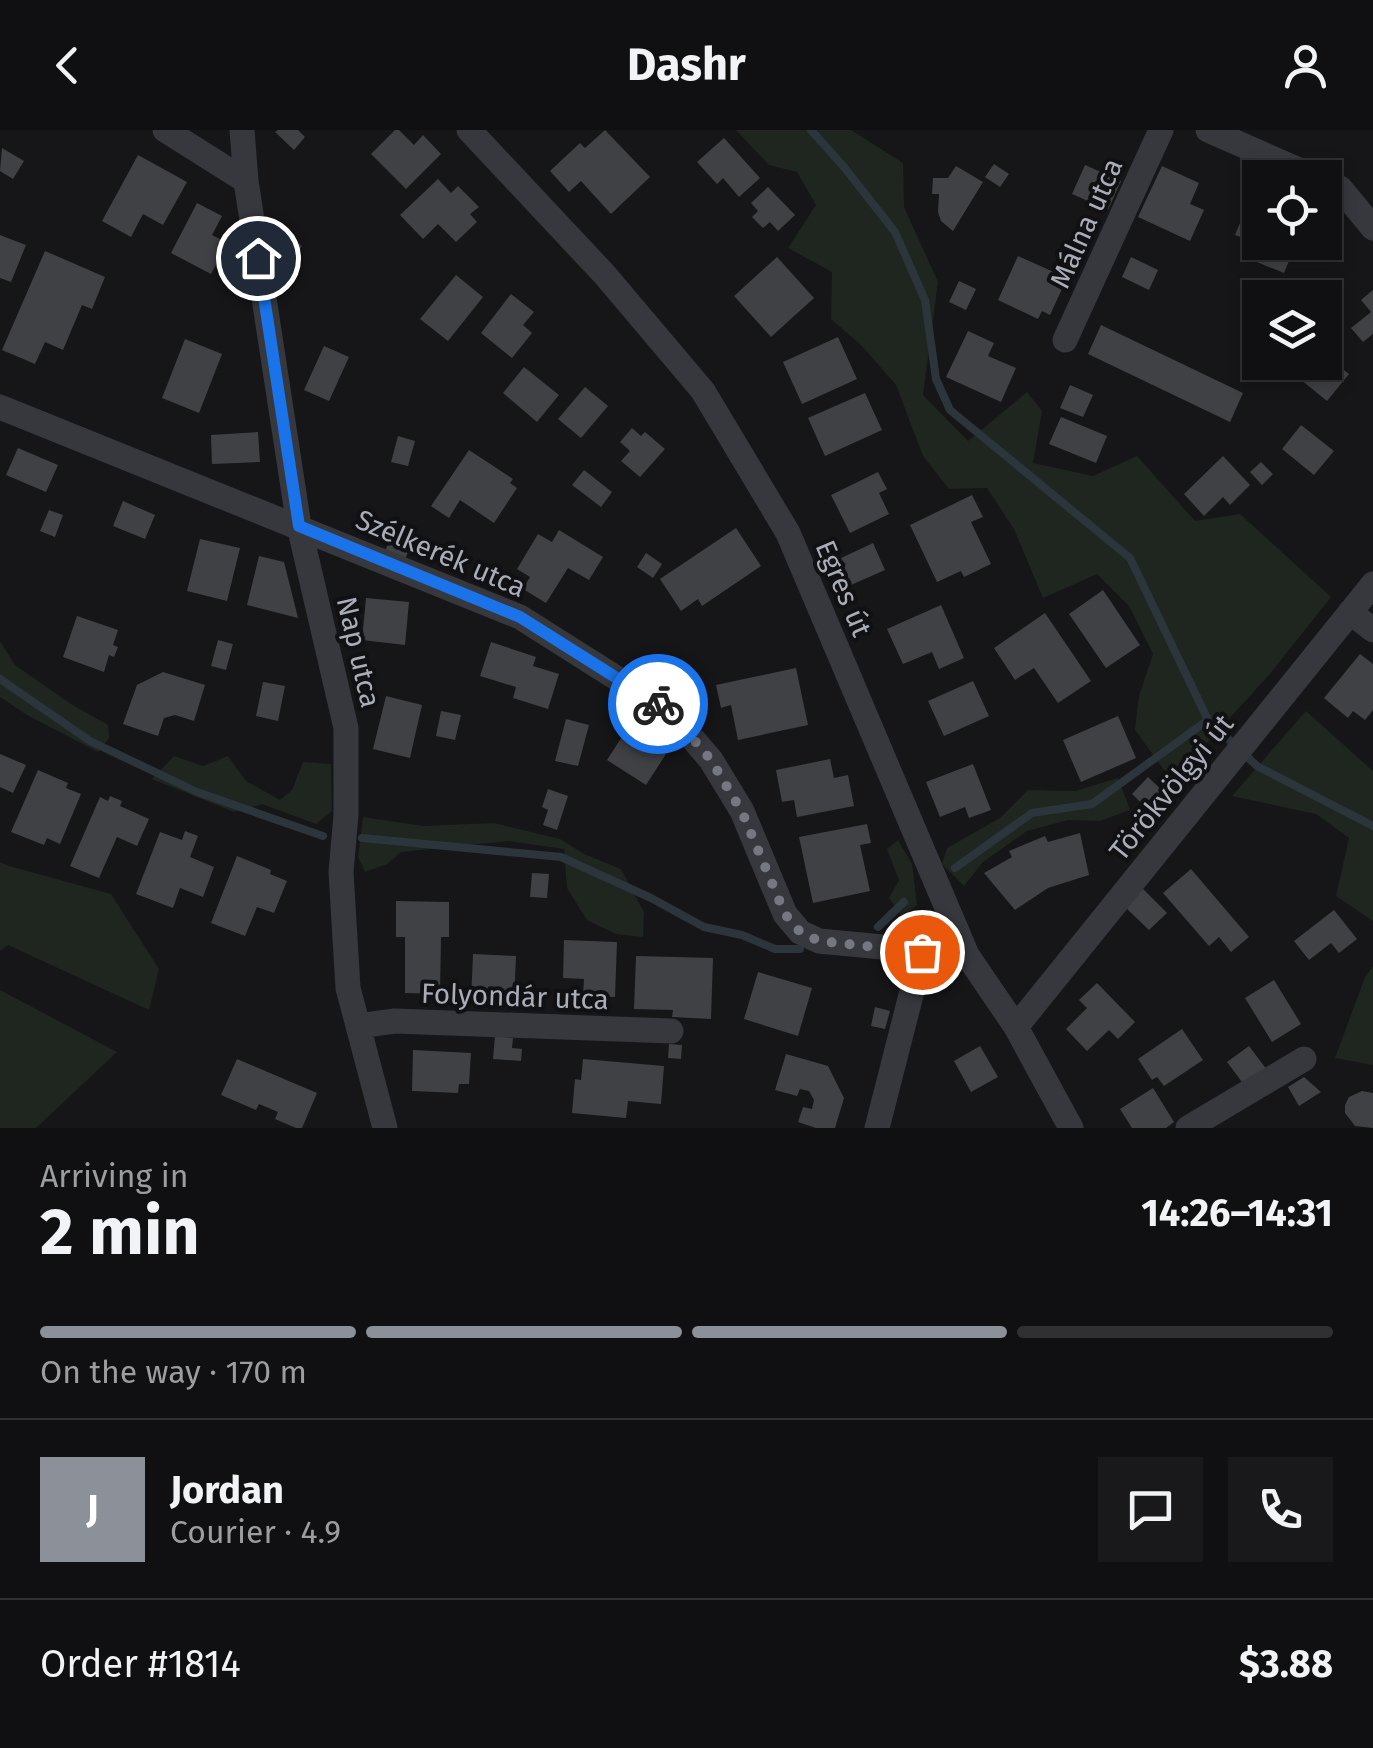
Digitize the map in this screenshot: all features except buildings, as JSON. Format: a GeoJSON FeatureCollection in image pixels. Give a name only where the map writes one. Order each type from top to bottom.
{"type":"FeatureCollection","features":[{"type":"Feature","properties":{"kind":"street"},"geometry":{"type":"LineString","coordinates":[[164,130],[246,181]]}},
{"type":"Feature","properties":{"kind":"street","name":"Nap utca"},"geometry":{"type":"LineString","coordinates":[[242,130],[246,181],[299,526],[346,728],[346,815],[341,872],[348,988],[385,1128]]}},
{"type":"Feature","properties":{"kind":"street","name":"Egres út"},"geometry":{"type":"LineString","coordinates":[[469,130],[605,275],[703,391],[788,533],[967,955],[1016,1027],[1071,1128]]}},
{"type":"Feature","properties":{"kind":"street","name":"Málna utca"},"geometry":{"type":"LineString","coordinates":[[1065,340],[1161,130]]}},
{"type":"Feature","properties":{"kind":"street"},"geometry":{"type":"LineString","coordinates":[[1208,130],[1276,160]]}},
{"type":"Feature","properties":{"kind":"street"},"geometry":{"type":"LineString","coordinates":[[1342,190],[1373,228]]}},
{"type":"Feature","properties":{"kind":"street","name":"Szélkerék utca"},"geometry":{"type":"LineString","coordinates":[[0,407],[520,617],[670,712],[711,760],[742,812],[785,914],[800,932],[819,941],[967,955]]}},
{"type":"Feature","properties":{"kind":"street","name":"Törökvölgyi út"},"geometry":{"type":"LineString","coordinates":[[1016,1027],[1373,584]]}},
{"type":"Feature","properties":{"kind":"street"},"geometry":{"type":"LineString","coordinates":[[1350,612],[1373,630]]}},
{"type":"Feature","properties":{"kind":"street"},"geometry":{"type":"LineString","coordinates":[[876,1128],[922,952]]}},
{"type":"Feature","properties":{"kind":"street","name":"Folyondár utca"},"geometry":{"type":"LineString","coordinates":[[358,1026],[394,1021],[671,1031]]}},
{"type":"Feature","properties":{"kind":"street"},"geometry":{"type":"LineString","coordinates":[[1188,1128],[1304,1058]]}},
{"type":"Feature","properties":{"kind":"shaded area"},"geometry":{"type":"Polygon","coordinates":[[[736,130],[851,130],[903,163],[904,207],[938,282],[923,395],[968,441],[1027,392],[1042,411],[1033,463],[1093,476],[1137,456],[1195,521],[1240,514],[1331,597],[1269,675],[1172,781],[1135,730],[1139,696],[1153,654],[1129,606],[1097,574],[1043,598],[1014,529],[987,488],[949,489],[923,456],[896,385],[862,346],[831,319],[832,272],[788,248],[816,205],[797,172],[769,165],[736,130]]]}},
{"type":"Feature","properties":{"kind":"shaded area"},"geometry":{"type":"Polygon","coordinates":[[[0,641],[15,665],[108,725],[109,738],[98,752],[0,697],[0,641]]]}},
{"type":"Feature","properties":{"kind":"shaded area"},"geometry":{"type":"Polygon","coordinates":[[[1306,711],[1373,771],[1373,921],[1336,896],[1349,838],[1316,814],[1232,796],[1306,711]]]}},
{"type":"Feature","properties":{"kind":"shaded area"},"geometry":{"type":"Polygon","coordinates":[[[174,756],[203,766],[228,756],[246,781],[280,800],[292,790],[303,762],[331,764],[332,811],[316,824],[262,804],[234,812],[152,779],[174,756]]]}},
{"type":"Feature","properties":{"kind":"shaded area"},"geometry":{"type":"Polygon","coordinates":[[[1118,778],[1130,810],[1100,821],[1068,820],[1027,831],[983,862],[964,886],[942,864],[947,848],[1000,818],[1028,790],[1075,791],[1118,778]]]}},
{"type":"Feature","properties":{"kind":"shaded area"},"geometry":{"type":"Polygon","coordinates":[[[363,817],[423,826],[494,823],[560,839],[621,869],[644,912],[643,937],[616,934],[587,920],[567,888],[564,849],[508,841],[401,852],[387,864],[365,872],[358,857],[363,817]]]}},
{"type":"Feature","properties":{"kind":"shaded area"},"geometry":{"type":"Polygon","coordinates":[[[898,840],[912,864],[917,905],[902,917],[889,898],[899,880],[887,849],[898,840]]]}},
{"type":"Feature","properties":{"kind":"shaded area"},"geometry":{"type":"Polygon","coordinates":[[[0,862],[111,894],[159,969],[149,1010],[8,945],[0,951],[0,862]]]}},
{"type":"Feature","properties":{"kind":"shaded area"},"geometry":{"type":"Polygon","coordinates":[[[1373,966],[1373,1065],[1335,1058],[1365,977],[1373,966]]]}},
{"type":"Feature","properties":{"kind":"shaded area"},"geometry":{"type":"Polygon","coordinates":[[[0,990],[117,1052],[36,1128],[0,1128],[0,990]]]}},
{"type":"Feature","properties":{"kind":"waterway"},"geometry":{"type":"LineString","coordinates":[[811,130],[895,232],[925,300],[936,379],[950,410],[1130,558],[1208,720],[1257,766],[1373,826]]}},
{"type":"Feature","properties":{"kind":"waterway"},"geometry":{"type":"LineString","coordinates":[[0,679],[90,741],[197,792],[323,836]]}},
{"type":"Feature","properties":{"kind":"waterway"},"geometry":{"type":"LineString","coordinates":[[955,868],[1032,813],[1092,804],[1208,720]]}},
{"type":"Feature","properties":{"kind":"waterway"},"geometry":{"type":"LineString","coordinates":[[362,838],[561,857],[704,927],[742,935],[775,949],[800,949]]}},
{"type":"Feature","properties":{"kind":"waterway"},"geometry":{"type":"LineString","coordinates":[[878,927],[904,902]]}},
{"type":"Feature","properties":{"kind":"way so far"},"geometry":{"type":"LineString","coordinates":[[658,704],[670,712],[711,760],[742,812],[785,914],[800,932],[819,941],[922,952]]}},
{"type":"Feature","properties":{"kind":"route"},"geometry":{"type":"LineString","coordinates":[[258,258],[299,526],[520,617],[658,704]]}}]}
